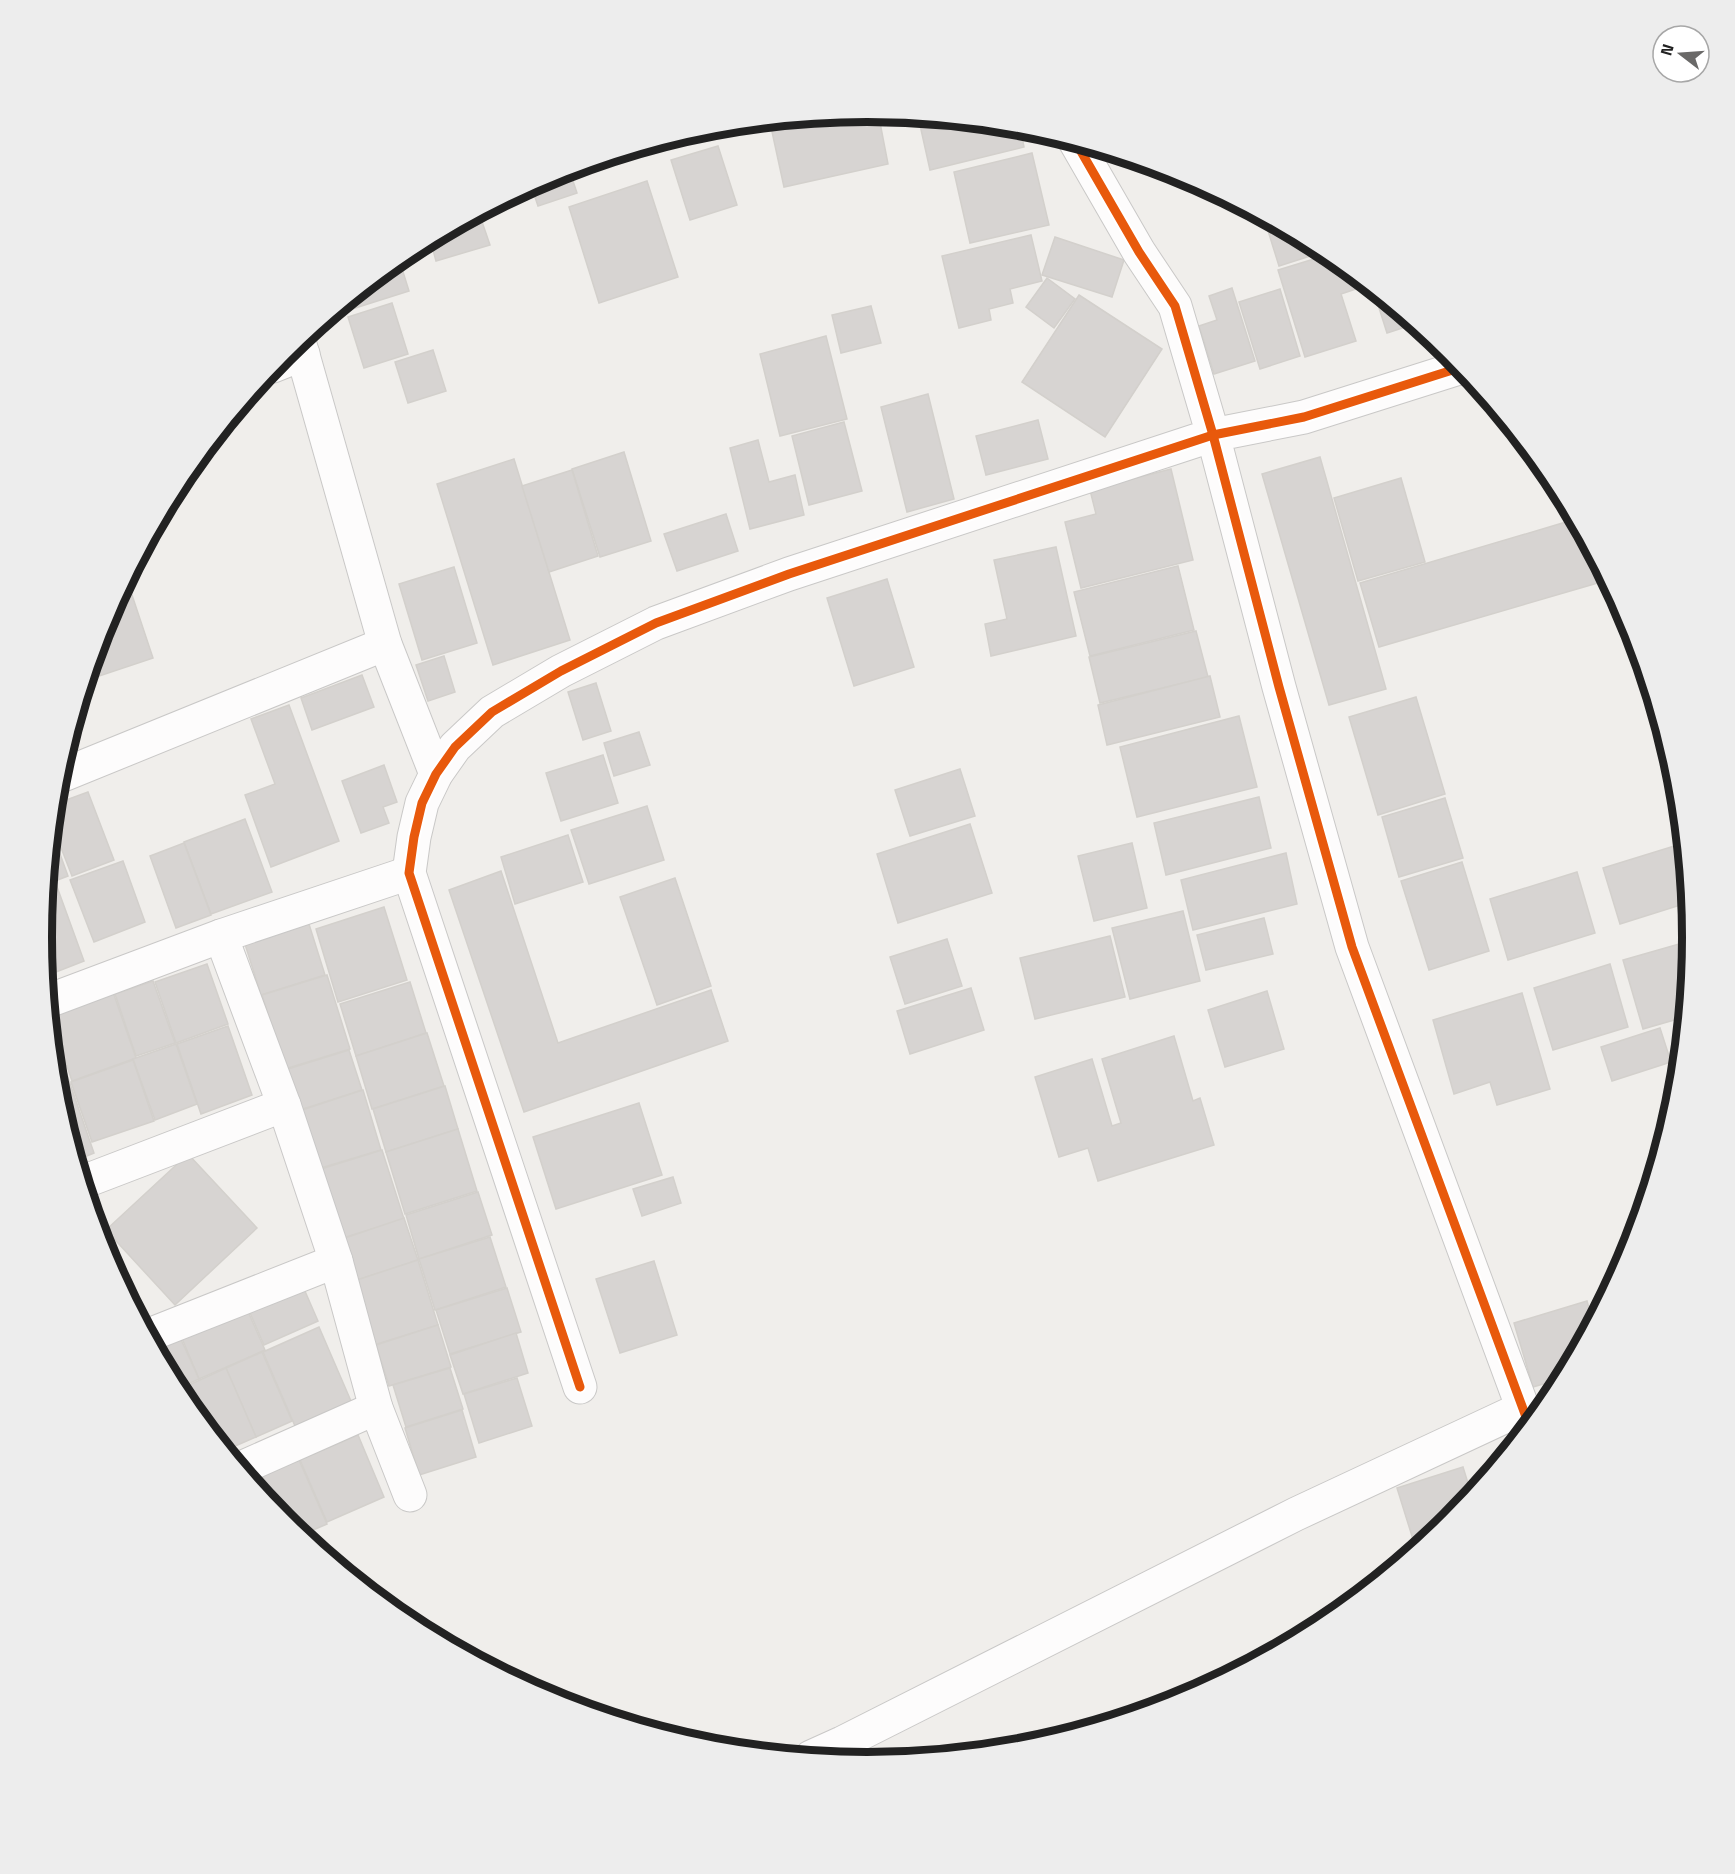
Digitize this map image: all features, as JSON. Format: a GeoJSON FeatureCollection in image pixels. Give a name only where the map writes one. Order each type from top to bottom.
{"type":"FeatureCollection","features":[{"type":"Feature","properties":{"kind":"street"},"geometry":{"type":"LineString","coordinates":[[1081,151],[1139,252],[1175,306],[1213,435],[1279,687],[1352,947],[1526,1417]]}},
{"type":"Feature","properties":{"kind":"street"},"geometry":{"type":"LineString","coordinates":[[293,359],[385,644],[435,774]]}},
{"type":"Feature","properties":{"kind":"street"},"geometry":{"type":"LineString","coordinates":[[580,1387],[409,873],[422,803],[435,774],[455,747],[492,712],[561,672],[657,623],[789,574],[1213,435],[1304,417],[1452,370]]}},
{"type":"Feature","properties":{"kind":"street"},"geometry":{"type":"LineString","coordinates":[[69,772],[385,644]]}},
{"type":"Feature","properties":{"kind":"street"},"geometry":{"type":"LineString","coordinates":[[55,998],[221,936],[409,873]]}},
{"type":"Feature","properties":{"kind":"street"},"geometry":{"type":"LineString","coordinates":[[221,936],[284,1105],[336,1261],[376,1408],[410,1495]]}},
{"type":"Feature","properties":{"kind":"street"},"geometry":{"type":"LineString","coordinates":[[90,1179],[284,1105]]}},
{"type":"Feature","properties":{"kind":"street"},"geometry":{"type":"LineString","coordinates":[[156,1332],[336,1261]]}},
{"type":"Feature","properties":{"kind":"street"},"geometry":{"type":"LineString","coordinates":[[248,1465],[376,1408]]}},
{"type":"Feature","properties":{"kind":"street"},"geometry":{"type":"LineString","coordinates":[[824,1750],[1296,1514],[1525,1417]]}},
{"type":"Feature","properties":{"kind":"building"},"geometry":{"type":"Polygon","coordinates":[[[880,122],[888,164],[784,187],[771,128],[814,124],[880,122]]]}},
{"type":"Feature","properties":{"kind":"building"},"geometry":{"type":"Polygon","coordinates":[[[920,124],[974,129],[1022,137],[1024,147],[930,170],[920,124]]]}},
{"type":"Feature","properties":{"kind":"building"},"geometry":{"type":"Polygon","coordinates":[[[718,146],[737,205],[690,220],[671,160],[718,146]]]}},
{"type":"Feature","properties":{"kind":"building"},"geometry":{"type":"Polygon","coordinates":[[[1032,153],[1049,225],[970,243],[954,172],[1032,153]]]}},
{"type":"Feature","properties":{"kind":"building"},"geometry":{"type":"Polygon","coordinates":[[[572,178],[577,193],[538,206],[534,194],[572,178]]]}},
{"type":"Feature","properties":{"kind":"building"},"geometry":{"type":"Polygon","coordinates":[[[647,181],[678,277],[599,303],[569,207],[647,181]]]}},
{"type":"Feature","properties":{"kind":"building"},"geometry":{"type":"Polygon","coordinates":[[[481,220],[490,245],[436,261],[432,248],[481,220]]]}},
{"type":"Feature","properties":{"kind":"building"},"geometry":{"type":"Polygon","coordinates":[[[1267,227],[1314,255],[1279,266],[1267,227]]]}},
{"type":"Feature","properties":{"kind":"building"},"geometry":{"type":"Polygon","coordinates":[[[1031,235],[1042,281],[1010,289],[1013,303],[989,309],[991,320],[959,328],[942,256],[1031,235]]]}},
{"type":"Feature","properties":{"kind":"building"},"geometry":{"type":"Polygon","coordinates":[[[1055,237],[1124,260],[1112,297],[1042,275],[1055,237]]]}},
{"type":"Feature","properties":{"kind":"building"},"geometry":{"type":"Polygon","coordinates":[[[1318,258],[1360,288],[1341,294],[1356,341],[1305,357],[1278,270],[1318,258]]]}},
{"type":"Feature","properties":{"kind":"building"},"geometry":{"type":"Polygon","coordinates":[[[402,268],[409,291],[346,311],[402,268]]]}},
{"type":"Feature","properties":{"kind":"building"},"geometry":{"type":"Polygon","coordinates":[[[1047,278],[1075,299],[1054,328],[1026,307],[1047,278]]]}},
{"type":"Feature","properties":{"kind":"building"},"geometry":{"type":"Polygon","coordinates":[[[1232,288],[1255,361],[1214,374],[1199,326],[1217,320],[1209,296],[1232,288]]]}},
{"type":"Feature","properties":{"kind":"building"},"geometry":{"type":"Polygon","coordinates":[[[1280,289],[1300,356],[1260,369],[1239,302],[1280,289]]]}},
{"type":"Feature","properties":{"kind":"building"},"geometry":{"type":"Polygon","coordinates":[[[1079,295],[1162,349],[1105,437],[1022,382],[1079,295]]]}},
{"type":"Feature","properties":{"kind":"building"},"geometry":{"type":"Polygon","coordinates":[[[1377,300],[1408,326],[1387,333],[1377,300]]]}},
{"type":"Feature","properties":{"kind":"building"},"geometry":{"type":"Polygon","coordinates":[[[392,303],[408,354],[364,368],[348,317],[392,303]]]}},
{"type":"Feature","properties":{"kind":"building"},"geometry":{"type":"Polygon","coordinates":[[[871,306],[881,343],[841,353],[832,315],[871,306]]]}},
{"type":"Feature","properties":{"kind":"building"},"geometry":{"type":"Polygon","coordinates":[[[826,336],[847,419],[780,436],[760,354],[826,336]]]}},
{"type":"Feature","properties":{"kind":"building"},"geometry":{"type":"Polygon","coordinates":[[[433,350],[446,391],[408,403],[395,362],[433,350]]]}},
{"type":"Feature","properties":{"kind":"building"},"geometry":{"type":"Polygon","coordinates":[[[928,394],[954,499],[907,512],[881,407],[928,394]]]}},
{"type":"Feature","properties":{"kind":"building"},"geometry":{"type":"Polygon","coordinates":[[[1038,420],[1048,459],[986,475],[976,436],[1038,420]]]}},
{"type":"Feature","properties":{"kind":"building"},"geometry":{"type":"Polygon","coordinates":[[[844,422],[862,491],[809,505],[792,436],[844,422]]]}},
{"type":"Feature","properties":{"kind":"building"},"geometry":{"type":"Polygon","coordinates":[[[758,440],[769,482],[795,475],[804,515],[750,529],[730,448],[758,440]]]}},
{"type":"Feature","properties":{"kind":"building"},"geometry":{"type":"Polygon","coordinates":[[[624,452],[651,541],[600,557],[572,469],[624,452]]]}},
{"type":"Feature","properties":{"kind":"building"},"geometry":{"type":"Polygon","coordinates":[[[1320,457],[1386,689],[1329,705],[1262,474],[1320,457]]]}},
{"type":"Feature","properties":{"kind":"building"},"geometry":{"type":"Polygon","coordinates":[[[514,459],[570,640],[493,665],[437,484],[514,459]]]}},
{"type":"Feature","properties":{"kind":"building"},"geometry":{"type":"Polygon","coordinates":[[[1171,469],[1193,560],[1081,588],[1065,522],[1096,514],[1090,490],[1171,469]]]}},
{"type":"Feature","properties":{"kind":"building"},"geometry":{"type":"Polygon","coordinates":[[[572,470],[598,556],[549,572],[522,486],[572,470]]]}},
{"type":"Feature","properties":{"kind":"building"},"geometry":{"type":"Polygon","coordinates":[[[1401,478],[1425,562],[1358,581],[1334,498],[1401,478]]]}},
{"type":"Feature","properties":{"kind":"building"},"geometry":{"type":"Polygon","coordinates":[[[726,514],[738,551],[677,571],[664,534],[726,514]]]}},
{"type":"Feature","properties":{"kind":"building"},"geometry":{"type":"Polygon","coordinates":[[[1568,521],[1600,582],[1379,647],[1360,583],[1568,521]]]}},
{"type":"Feature","properties":{"kind":"building"},"geometry":{"type":"Polygon","coordinates":[[[1056,547],[1076,636],[991,656],[985,624],[1007,619],[994,560],[1056,547]]]}},
{"type":"Feature","properties":{"kind":"building"},"geometry":{"type":"Polygon","coordinates":[[[1178,566],[1194,630],[1090,656],[1074,592],[1178,566]]]}},
{"type":"Feature","properties":{"kind":"building"},"geometry":{"type":"Polygon","coordinates":[[[454,567],[477,643],[422,660],[399,584],[454,567]]]}},
{"type":"Feature","properties":{"kind":"building"},"geometry":{"type":"Polygon","coordinates":[[[887,579],[914,667],[854,686],[827,598],[887,579]]]}},
{"type":"Feature","properties":{"kind":"building"},"geometry":{"type":"Polygon","coordinates":[[[131,591],[153,658],[95,677],[131,591]]]}},
{"type":"Feature","properties":{"kind":"building"},"geometry":{"type":"Polygon","coordinates":[[[1196,631],[1208,677],[1100,703],[1089,657],[1196,631]]]}},
{"type":"Feature","properties":{"kind":"building"},"geometry":{"type":"Polygon","coordinates":[[[444,656],[455,692],[428,701],[416,665],[444,656]]]}},
{"type":"Feature","properties":{"kind":"building"},"geometry":{"type":"Polygon","coordinates":[[[362,675],[374,707],[312,730],[301,698],[362,675]]]}},
{"type":"Feature","properties":{"kind":"building"},"geometry":{"type":"Polygon","coordinates":[[[1210,676],[1220,717],[1107,745],[1098,705],[1210,676]]]}},
{"type":"Feature","properties":{"kind":"building"},"geometry":{"type":"Polygon","coordinates":[[[596,683],[611,731],[583,740],[568,692],[596,683]]]}},
{"type":"Feature","properties":{"kind":"building"},"geometry":{"type":"Polygon","coordinates":[[[1416,697],[1445,794],[1378,815],[1349,717],[1416,697]]]}},
{"type":"Feature","properties":{"kind":"building"},"geometry":{"type":"Polygon","coordinates":[[[289,705],[339,841],[271,867],[245,795],[275,784],[251,719],[289,705]]]}},
{"type":"Feature","properties":{"kind":"building"},"geometry":{"type":"Polygon","coordinates":[[[1239,716],[1257,787],[1137,817],[1120,747],[1239,716]]]}},
{"type":"Feature","properties":{"kind":"building"},"geometry":{"type":"Polygon","coordinates":[[[639,732],[650,765],[614,776],[604,743],[639,732]]]}},
{"type":"Feature","properties":{"kind":"building"},"geometry":{"type":"Polygon","coordinates":[[[603,755],[618,803],[561,821],[546,773],[603,755]]]}},
{"type":"Feature","properties":{"kind":"building"},"geometry":{"type":"Polygon","coordinates":[[[384,765],[397,802],[383,807],[389,823],[361,833],[342,781],[384,765]]]}},
{"type":"Feature","properties":{"kind":"building"},"geometry":{"type":"Polygon","coordinates":[[[960,769],[975,816],[910,836],[895,790],[960,769]]]}},
{"type":"Feature","properties":{"kind":"building"},"geometry":{"type":"Polygon","coordinates":[[[88,792],[114,860],[72,876],[58,840],[64,801],[88,792]]]}},
{"type":"Feature","properties":{"kind":"building"},"geometry":{"type":"Polygon","coordinates":[[[1259,797],[1271,848],[1166,875],[1154,823],[1259,797]]]}},
{"type":"Feature","properties":{"kind":"building"},"geometry":{"type":"Polygon","coordinates":[[[1445,798],[1463,858],[1399,877],[1382,817],[1445,798]]]}},
{"type":"Feature","properties":{"kind":"building"},"geometry":{"type":"Polygon","coordinates":[[[647,806],[664,860],[589,884],[571,830],[647,806]]]}},
{"type":"Feature","properties":{"kind":"building"},"geometry":{"type":"Polygon","coordinates":[[[245,819],[272,892],[211,914],[184,842],[245,819]]]}},
{"type":"Feature","properties":{"kind":"building"},"geometry":{"type":"Polygon","coordinates":[[[970,824],[992,893],[898,923],[877,854],[970,824]]]}},
{"type":"Feature","properties":{"kind":"building"},"geometry":{"type":"Polygon","coordinates":[[[568,835],[583,882],[515,904],[501,857],[568,835]]]}},
{"type":"Feature","properties":{"kind":"building"},"geometry":{"type":"Polygon","coordinates":[[[184,843],[211,915],[176,928],[150,856],[184,843]]]}},
{"type":"Feature","properties":{"kind":"building"},"geometry":{"type":"Polygon","coordinates":[[[1132,843],[1147,908],[1094,921],[1078,856],[1132,843]]]}},
{"type":"Feature","properties":{"kind":"building"},"geometry":{"type":"Polygon","coordinates":[[[1677,845],[1681,905],[1620,924],[1603,868],[1677,845]]]}},
{"type":"Feature","properties":{"kind":"building"},"geometry":{"type":"Polygon","coordinates":[[[57,847],[68,876],[54,881],[57,847]]]}},
{"type":"Feature","properties":{"kind":"building"},"geometry":{"type":"Polygon","coordinates":[[[1286,853],[1297,904],[1193,930],[1181,880],[1286,853]]]}},
{"type":"Feature","properties":{"kind":"building"},"geometry":{"type":"Polygon","coordinates":[[[123,861],[145,922],[94,942],[70,880],[123,861]]]}},
{"type":"Feature","properties":{"kind":"building"},"geometry":{"type":"Polygon","coordinates":[[[1462,862],[1489,951],[1429,970],[1401,881],[1462,862]]]}},
{"type":"Feature","properties":{"kind":"building"},"geometry":{"type":"Polygon","coordinates":[[[501,871],[558,1043],[711,990],[728,1041],[524,1112],[449,890],[501,871]]]}},
{"type":"Feature","properties":{"kind":"building"},"geometry":{"type":"Polygon","coordinates":[[[1577,872],[1595,933],[1508,960],[1490,899],[1577,872]]]}},
{"type":"Feature","properties":{"kind":"building"},"geometry":{"type":"Polygon","coordinates":[[[675,878],[711,986],[657,1005],[620,897],[675,878]]]}},
{"type":"Feature","properties":{"kind":"building"},"geometry":{"type":"Polygon","coordinates":[[[56,884],[84,961],[53,973],[52,937],[54,885],[56,884]]]}},
{"type":"Feature","properties":{"kind":"building"},"geometry":{"type":"Polygon","coordinates":[[[384,907],[407,980],[338,1002],[316,929],[384,907]]]}},
{"type":"Feature","properties":{"kind":"building"},"geometry":{"type":"Polygon","coordinates":[[[1183,911],[1200,981],[1130,999],[1112,928],[1183,911]]]}},
{"type":"Feature","properties":{"kind":"building"},"geometry":{"type":"Polygon","coordinates":[[[1264,918],[1273,954],[1206,970],[1197,935],[1264,918]]]}},
{"type":"Feature","properties":{"kind":"building"},"geometry":{"type":"Polygon","coordinates":[[[308,921],[325,975],[261,995],[244,941],[308,921]]]}},
{"type":"Feature","properties":{"kind":"building"},"geometry":{"type":"Polygon","coordinates":[[[1110,936],[1125,997],[1035,1019],[1020,958],[1110,936]]]}},
{"type":"Feature","properties":{"kind":"building"},"geometry":{"type":"Polygon","coordinates":[[[947,939],[962,986],[905,1004],[890,957],[947,939]]]}},
{"type":"Feature","properties":{"kind":"building"},"geometry":{"type":"Polygon","coordinates":[[[1682,943],[1678,1019],[1643,1029],[1623,960],[1682,943]]]}},
{"type":"Feature","properties":{"kind":"building"},"geometry":{"type":"Polygon","coordinates":[[[207,964],[228,1024],[176,1043],[155,982],[207,964]]]}},
{"type":"Feature","properties":{"kind":"building"},"geometry":{"type":"Polygon","coordinates":[[[1610,964],[1628,1027],[1553,1050],[1534,988],[1610,964]]]}},
{"type":"Feature","properties":{"kind":"building"},"geometry":{"type":"Polygon","coordinates":[[[327,975],[350,1049],[285,1069],[262,995],[327,975]]]}},
{"type":"Feature","properties":{"kind":"building"},"geometry":{"type":"Polygon","coordinates":[[[153,981],[175,1043],[136,1056],[115,994],[153,981]]]}},
{"type":"Feature","properties":{"kind":"building"},"geometry":{"type":"Polygon","coordinates":[[[410,982],[426,1033],[356,1056],[340,1004],[410,982]]]}},
{"type":"Feature","properties":{"kind":"building"},"geometry":{"type":"Polygon","coordinates":[[[971,988],[984,1030],[910,1054],[897,1011],[971,988]]]}},
{"type":"Feature","properties":{"kind":"building"},"geometry":{"type":"Polygon","coordinates":[[[112,989],[136,1058],[72,1081],[59,1042],[56,1013],[112,989]]]}},
{"type":"Feature","properties":{"kind":"building"},"geometry":{"type":"Polygon","coordinates":[[[1267,991],[1284,1049],[1225,1067],[1208,1010],[1267,991]]]}},
{"type":"Feature","properties":{"kind":"building"},"geometry":{"type":"Polygon","coordinates":[[[1522,993],[1550,1089],[1497,1105],[1490,1082],[1454,1094],[1433,1020],[1522,993]]]}},
{"type":"Feature","properties":{"kind":"building"},"geometry":{"type":"Polygon","coordinates":[[[228,1026],[252,1095],[201,1114],[177,1044],[228,1026]]]}},
{"type":"Feature","properties":{"kind":"building"},"geometry":{"type":"Polygon","coordinates":[[[1660,1028],[1671,1062],[1612,1081],[1601,1047],[1660,1028]]]}},
{"type":"Feature","properties":{"kind":"building"},"geometry":{"type":"Polygon","coordinates":[[[427,1033],[444,1086],[372,1109],[356,1056],[427,1033]]]}},
{"type":"Feature","properties":{"kind":"building"},"geometry":{"type":"Polygon","coordinates":[[[1174,1036],[1193,1101],[1200,1098],[1214,1145],[1098,1181],[1088,1148],[1059,1157],[1035,1077],[1092,1059],[1112,1126],[1121,1123],[1102,1059],[1174,1036]]]}},
{"type":"Feature","properties":{"kind":"building"},"geometry":{"type":"Polygon","coordinates":[[[176,1044],[197,1104],[155,1120],[133,1059],[176,1044]]]}},
{"type":"Feature","properties":{"kind":"building"},"geometry":{"type":"Polygon","coordinates":[[[349,1050],[362,1090],[300,1110],[288,1069],[349,1050]]]}},
{"type":"Feature","properties":{"kind":"building"},"geometry":{"type":"Polygon","coordinates":[[[133,1060],[154,1121],[92,1142],[71,1082],[133,1060]]]}},
{"type":"Feature","properties":{"kind":"building"},"geometry":{"type":"Polygon","coordinates":[[[66,1072],[94,1153],[83,1158],[68,1096],[64,1073],[66,1072]]]}},
{"type":"Feature","properties":{"kind":"building"},"geometry":{"type":"Polygon","coordinates":[[[445,1086],[458,1129],[386,1152],[373,1109],[445,1086]]]}},
{"type":"Feature","properties":{"kind":"building"},"geometry":{"type":"Polygon","coordinates":[[[363,1090],[381,1150],[321,1168],[302,1110],[363,1090]]]}},
{"type":"Feature","properties":{"kind":"building"},"geometry":{"type":"Polygon","coordinates":[[[639,1103],[662,1175],[556,1209],[533,1137],[639,1103]]]}},
{"type":"Feature","properties":{"kind":"building"},"geometry":{"type":"Polygon","coordinates":[[[458,1129],[477,1191],[405,1214],[386,1152],[458,1129]]]}},
{"type":"Feature","properties":{"kind":"building"},"geometry":{"type":"Polygon","coordinates":[[[382,1150],[404,1219],[343,1238],[321,1169],[382,1150]]]}},
{"type":"Feature","properties":{"kind":"building"},"geometry":{"type":"Polygon","coordinates":[[[188,1154],[257,1228],[175,1305],[107,1229],[188,1154]]]}},
{"type":"Feature","properties":{"kind":"building"},"geometry":{"type":"Polygon","coordinates":[[[673,1177],[681,1203],[642,1216],[633,1189],[673,1177]]]}},
{"type":"Feature","properties":{"kind":"building"},"geometry":{"type":"Polygon","coordinates":[[[478,1192],[492,1235],[419,1259],[406,1215],[478,1192]]]}},
{"type":"Feature","properties":{"kind":"building"},"geometry":{"type":"Polygon","coordinates":[[[404,1218],[418,1260],[357,1280],[345,1238],[404,1218]]]}},
{"type":"Feature","properties":{"kind":"building"},"geometry":{"type":"Polygon","coordinates":[[[490,1237],[506,1287],[435,1310],[419,1259],[490,1237]]]}},
{"type":"Feature","properties":{"kind":"building"},"geometry":{"type":"Polygon","coordinates":[[[418,1260],[438,1325],[374,1345],[354,1281],[418,1260]]]}},
{"type":"Feature","properties":{"kind":"building"},"geometry":{"type":"Polygon","coordinates":[[[654,1261],[677,1335],[620,1353],[596,1279],[654,1261]]]}},
{"type":"Feature","properties":{"kind":"building"},"geometry":{"type":"Polygon","coordinates":[[[301,1282],[318,1321],[264,1345],[247,1306],[301,1282]]]}},
{"type":"Feature","properties":{"kind":"building"},"geometry":{"type":"Polygon","coordinates":[[[507,1288],[521,1332],[450,1354],[436,1310],[507,1288]]]}},
{"type":"Feature","properties":{"kind":"building"},"geometry":{"type":"Polygon","coordinates":[[[1587,1301],[1590,1312],[1550,1382],[1533,1387],[1514,1323],[1587,1301]]]}},
{"type":"Feature","properties":{"kind":"building"},"geometry":{"type":"Polygon","coordinates":[[[246,1307],[265,1350],[199,1379],[181,1336],[246,1307]]]}},
{"type":"Feature","properties":{"kind":"building"},"geometry":{"type":"Polygon","coordinates":[[[438,1325],[451,1367],[389,1386],[376,1345],[438,1325]]]}},
{"type":"Feature","properties":{"kind":"building"},"geometry":{"type":"Polygon","coordinates":[[[319,1327],[351,1401],[295,1426],[263,1352],[319,1327]]]}},
{"type":"Feature","properties":{"kind":"building"},"geometry":{"type":"Polygon","coordinates":[[[516,1333],[528,1373],[463,1394],[450,1355],[516,1333]]]}},
{"type":"Feature","properties":{"kind":"building"},"geometry":{"type":"Polygon","coordinates":[[[179,1335],[199,1379],[187,1385],[161,1343],[179,1335]]]}},
{"type":"Feature","properties":{"kind":"building"},"geometry":{"type":"Polygon","coordinates":[[[262,1352],[292,1421],[256,1437],[226,1368],[262,1352]]]}},
{"type":"Feature","properties":{"kind":"building"},"geometry":{"type":"Polygon","coordinates":[[[226,1368],[256,1437],[233,1447],[187,1386],[226,1368]]]}},
{"type":"Feature","properties":{"kind":"building"},"geometry":{"type":"Polygon","coordinates":[[[450,1368],[463,1409],[406,1427],[393,1385],[450,1368]]]}},
{"type":"Feature","properties":{"kind":"building"},"geometry":{"type":"Polygon","coordinates":[[[517,1378],[532,1426],[479,1443],[464,1394],[517,1378]]]}},
{"type":"Feature","properties":{"kind":"building"},"geometry":{"type":"Polygon","coordinates":[[[462,1410],[476,1457],[419,1475],[405,1428],[462,1410]]]}},
{"type":"Feature","properties":{"kind":"building"},"geometry":{"type":"Polygon","coordinates":[[[358,1435],[384,1497],[327,1522],[300,1460],[358,1435]]]}},
{"type":"Feature","properties":{"kind":"building"},"geometry":{"type":"Polygon","coordinates":[[[299,1460],[327,1524],[310,1531],[268,1488],[263,1476],[299,1460]]]}},
{"type":"Feature","properties":{"kind":"building"},"geometry":{"type":"Polygon","coordinates":[[[1463,1467],[1469,1486],[1414,1542],[1397,1488],[1463,1467]]]}},
{"type":"Feature","properties":{"kind":"building"},"geometry":{"type":"Polygon","coordinates":[[[262,1475],[267,1487],[258,1477],[262,1475]]]}},
{"type":"Feature","properties":{"kind":"cycle path"},"geometry":{"type":"LineString","coordinates":[[1081,151],[1139,252],[1175,306],[1213,435],[1279,687],[1352,947],[1526,1417]]}},
{"type":"Feature","properties":{"kind":"cycle path"},"geometry":{"type":"LineString","coordinates":[[580,1387],[409,873],[422,803],[436,774],[455,747],[492,712],[561,671],[656,623],[789,574],[1213,435],[1304,417],[1452,370]]}}]}
